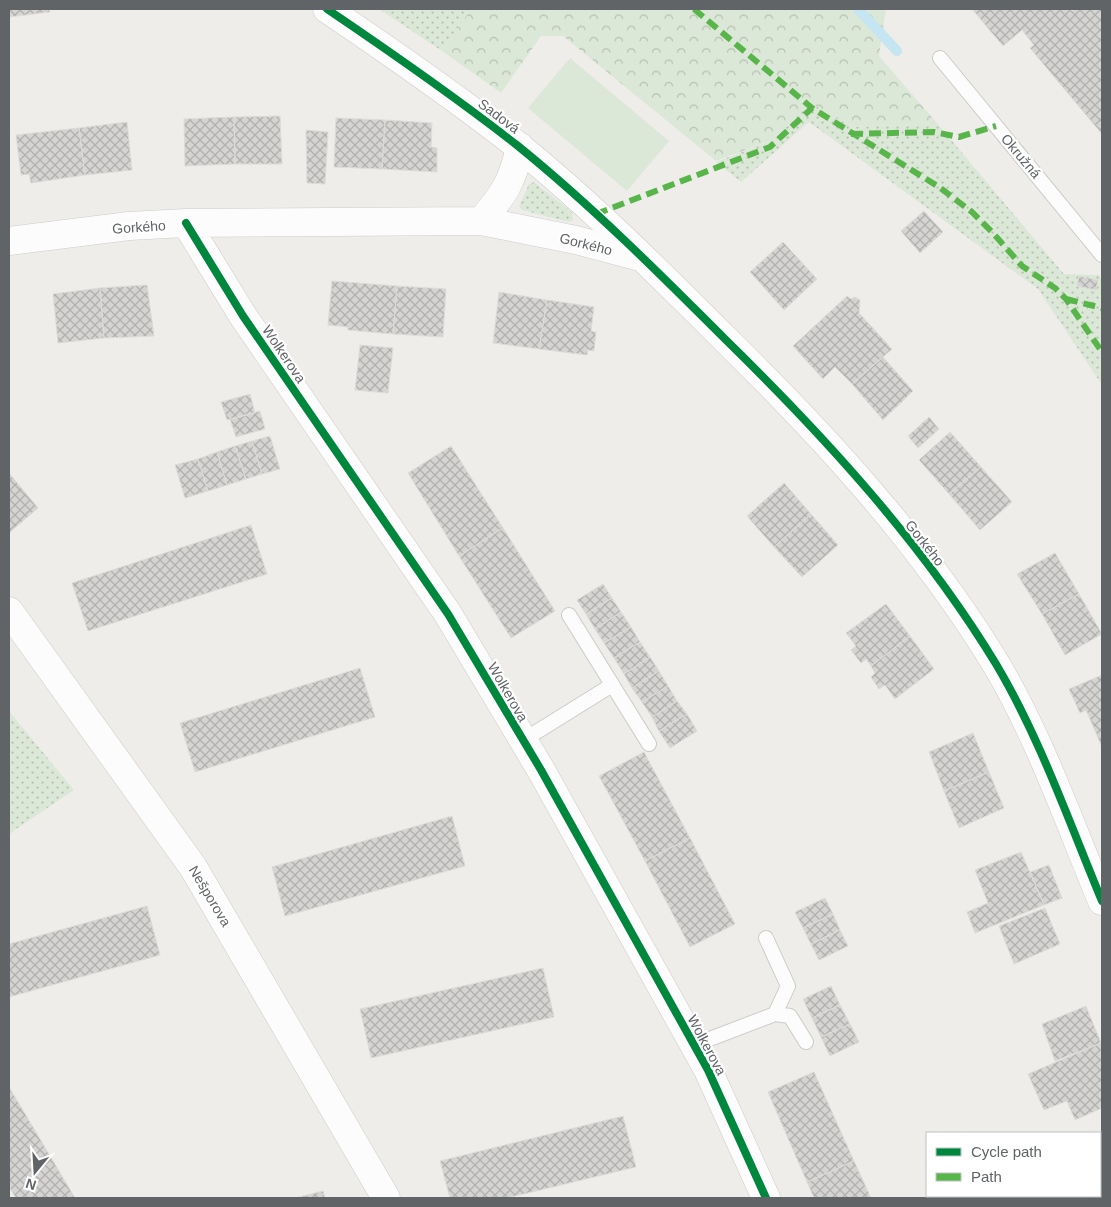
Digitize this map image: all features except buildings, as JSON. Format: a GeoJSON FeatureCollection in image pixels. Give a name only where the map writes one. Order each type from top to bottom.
{"type":"FeatureCollection","features":[{"type":"Feature","properties":{"kind":"street","name":"Sadová"},"geometry":{"type":"LineString","coordinates":[[327,9],[390,52],[520,147],[644,258]]}},
{"type":"Feature","properties":{"kind":"street"},"geometry":{"type":"LineString","coordinates":[[481,221],[501,199],[515,173],[520,147]]}},
{"type":"Feature","properties":{"kind":"street","name":"Gorkého"},"geometry":{"type":"LineString","coordinates":[[9,241],[129,226],[186,223],[481,221],[576,240],[644,258],[780,393],[838,456],[919,554],[961,610],[996,665],[1027,721],[1102,901]]}},
{"type":"Feature","properties":{"kind":"street","name":"Wolkerova"},"geometry":{"type":"LineString","coordinates":[[186,223],[243,316],[448,614],[546,779],[694,1045],[766,1198]]}},
{"type":"Feature","properties":{"kind":"street","name":"Nešporova"},"geometry":{"type":"LineString","coordinates":[[9,611],[193,867],[386,1198]]}},
{"type":"Feature","properties":{"kind":"lane","name":"Okružná"},"geometry":{"type":"LineString","coordinates":[[940,58],[1102,255]]}},
{"type":"Feature","properties":{"kind":"lane"},"geometry":{"type":"LineString","coordinates":[[569,615],[649,744]]}},
{"type":"Feature","properties":{"kind":"lane"},"geometry":{"type":"LineString","coordinates":[[522,741],[612,685]]}},
{"type":"Feature","properties":{"kind":"lane"},"geometry":{"type":"LineString","coordinates":[[766,938],[788,986],[775,1014]]}},
{"type":"Feature","properties":{"kind":"lane"},"geometry":{"type":"LineString","coordinates":[[694,1045],[775,1014],[790,1016],[806,1042]]}},
{"type":"Feature","properties":{"kind":"green space"},"geometry":{"type":"Polygon","coordinates":[[[379,9],[471,9],[442,51],[379,9]]]}},
{"type":"Feature","properties":{"kind":"green space"},"geometry":{"type":"Polygon","coordinates":[[[471,9],[886,9],[879,56],[937,123],[856,127],[816,106],[805,108],[773,140],[716,161],[563,36],[541,36],[501,93],[442,51],[471,9]]]}},
{"type":"Feature","properties":{"kind":"green space"},"geometry":{"type":"Polygon","coordinates":[[[570,58],[669,141],[627,191],[528,108],[570,58]]]}},
{"type":"Feature","properties":{"kind":"green space"},"geometry":{"type":"Polygon","coordinates":[[[816,106],[856,127],[937,123],[1064,274],[1099,275],[1102,279],[1102,385],[1038,289],[809,122],[741,182],[716,162],[773,140],[805,108],[816,106]]]}},
{"type":"Feature","properties":{"kind":"green space"},"geometry":{"type":"Polygon","coordinates":[[[534,182],[572,212],[573,220],[569,222],[522,210],[519,206],[529,184],[534,182]]]}},
{"type":"Feature","properties":{"kind":"green space"},"geometry":{"type":"Polygon","coordinates":[[[9,711],[74,790],[9,834],[9,711]]]}},
{"type":"Feature","properties":{"kind":"waterway"},"geometry":{"type":"LineString","coordinates":[[858,9],[897,51]]}},
{"type":"Feature","properties":{"kind":"marked path"},"geometry":{"type":"LineString","coordinates":[[694,9],[812,108],[939,187],[972,212],[1022,266],[1055,288],[1066,299],[1102,352]]}},
{"type":"Feature","properties":{"kind":"marked path"},"geometry":{"type":"LineString","coordinates":[[596,214],[770,147],[812,108]]}},
{"type":"Feature","properties":{"kind":"marked path"},"geometry":{"type":"LineString","coordinates":[[851,134],[934,132],[959,137],[996,126]]}},
{"type":"Feature","properties":{"kind":"marked path"},"geometry":{"type":"LineString","coordinates":[[1066,299],[1102,308]]}},
{"type":"Feature","properties":{"kind":"cycle path"},"geometry":{"type":"LineString","coordinates":[[327,9],[400,59],[518,146],[599,216],[763,377],[871,494],[905,535],[968,620],[1012,692],[1066,811],[1102,901]]}},
{"type":"Feature","properties":{"kind":"cycle path"},"geometry":{"type":"LineString","coordinates":[[186,223],[243,316],[448,614],[541,770],[708,1070],[766,1198]]}}]}
